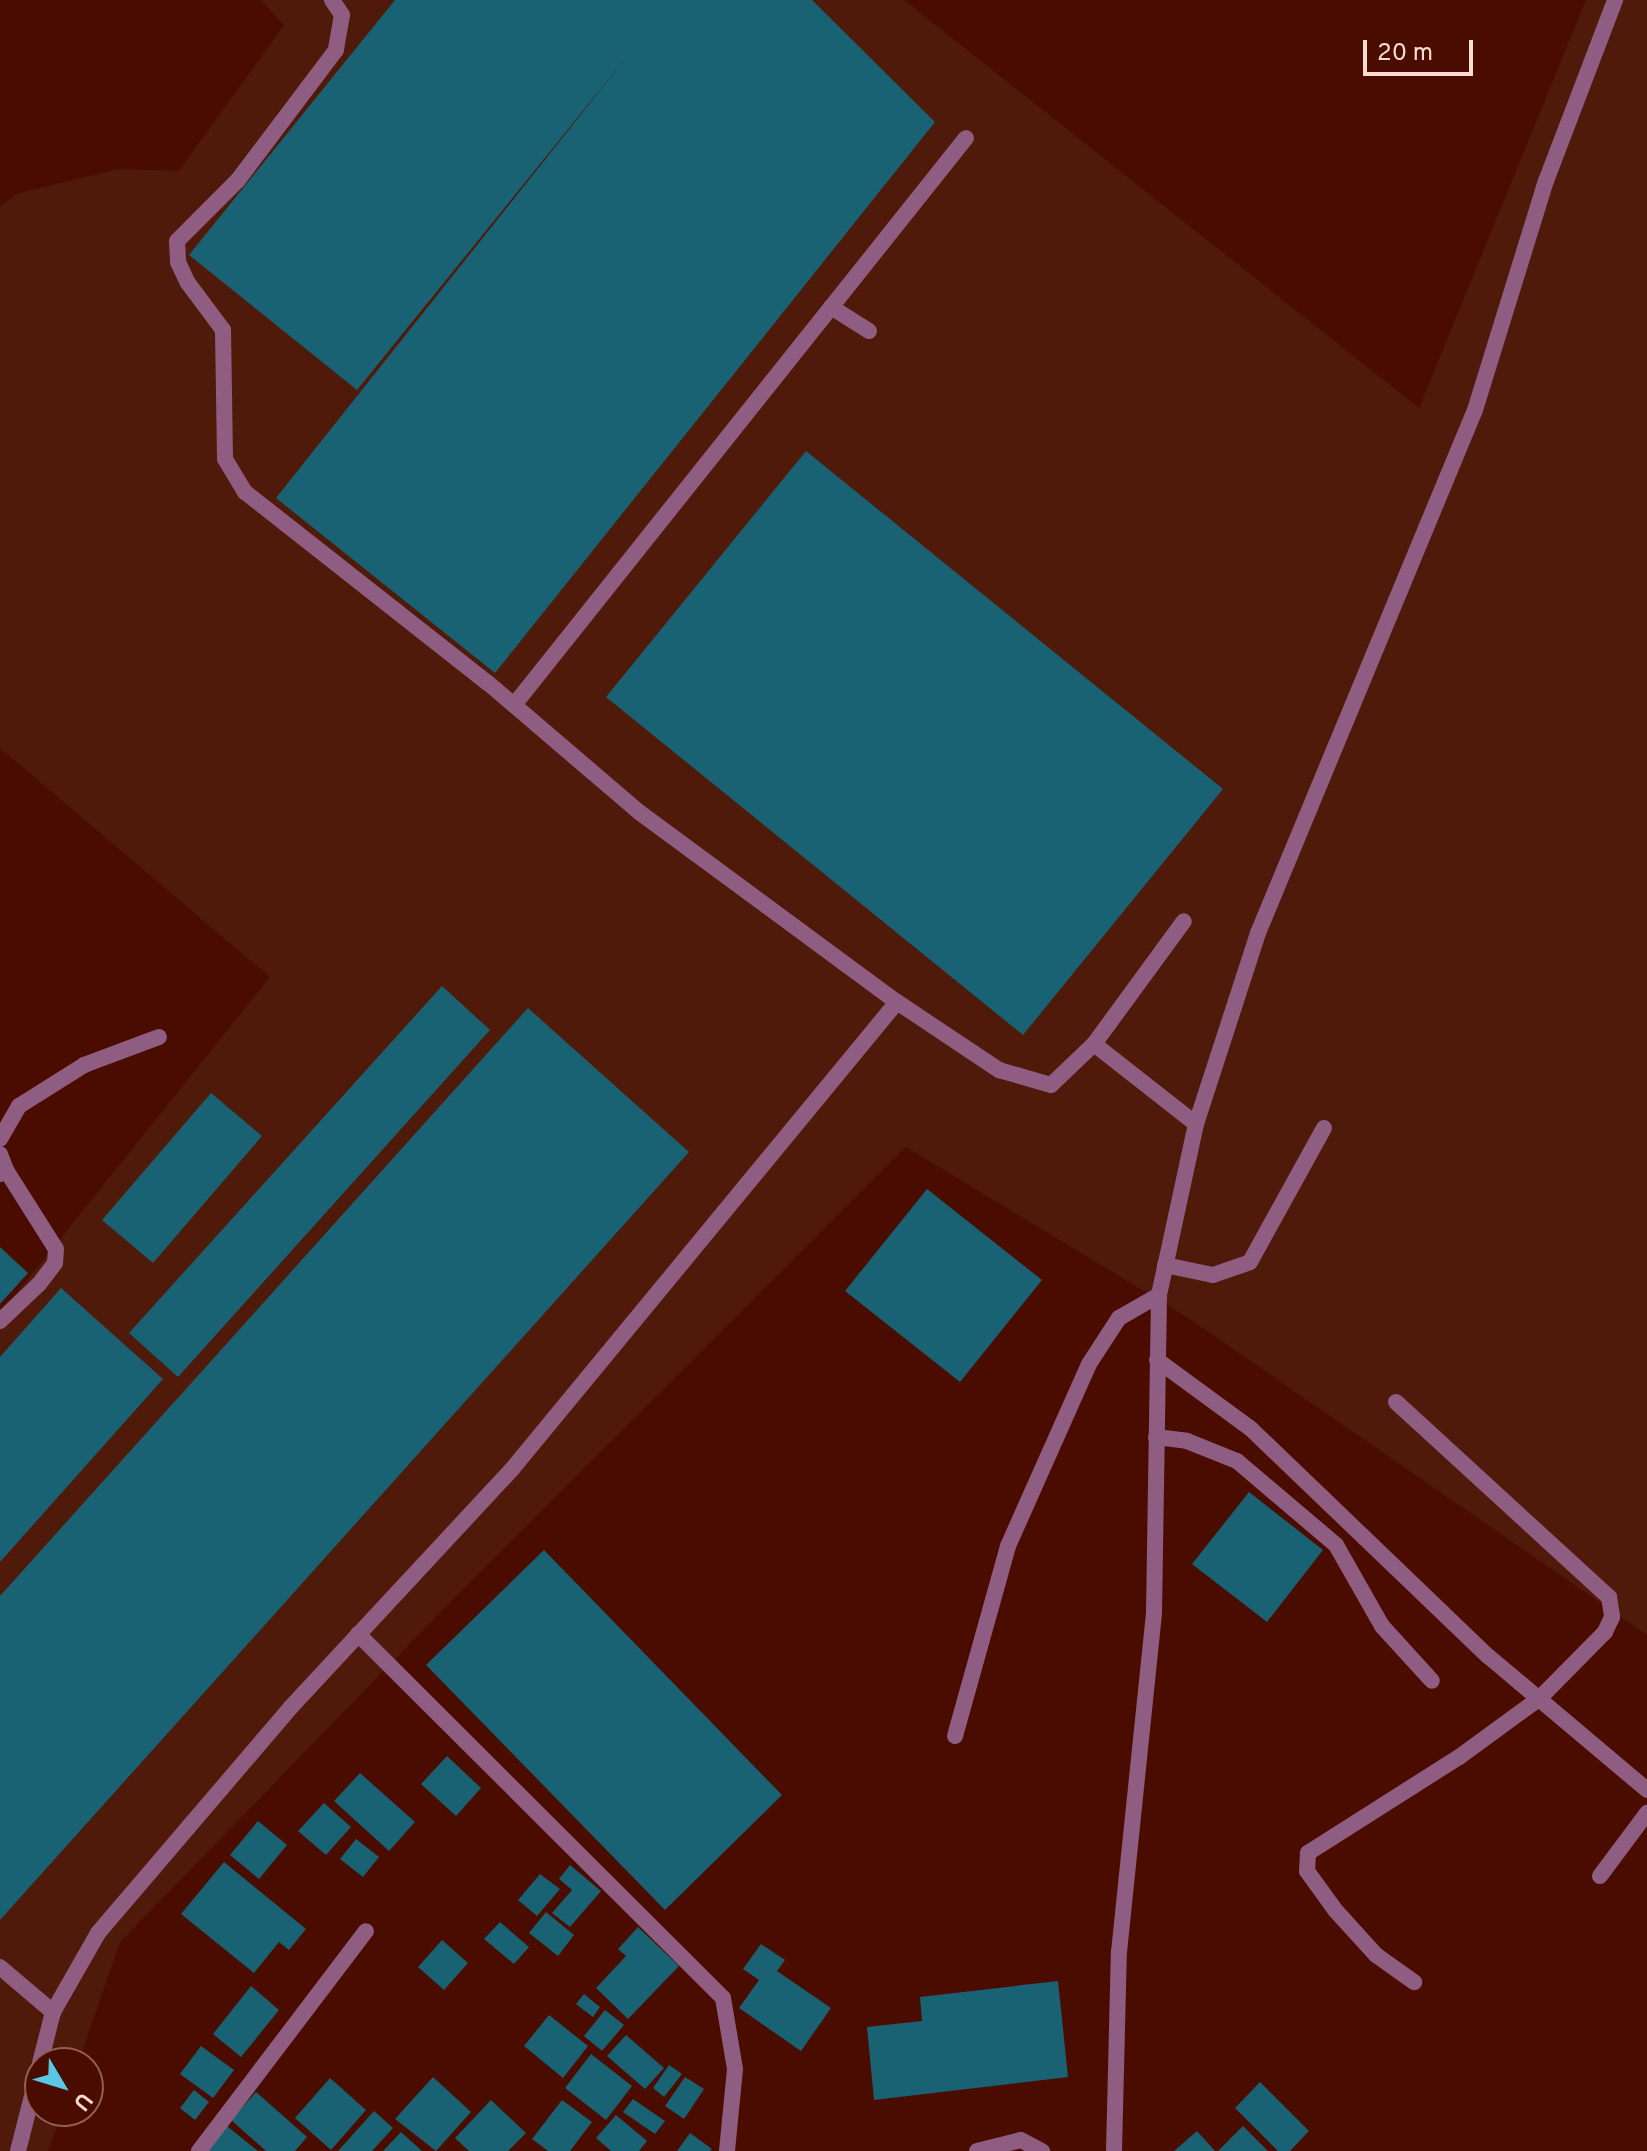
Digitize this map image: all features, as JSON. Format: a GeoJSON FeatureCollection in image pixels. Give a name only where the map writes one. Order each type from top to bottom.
{"type":"FeatureCollection","features":[{"type":"Feature","properties":{"kind":"street"},"geometry":{"type":"LineString","coordinates":[[332,0],[342,15],[336,50],[238,180],[177,241],[178,262],[188,283],[223,330],[225,459],[245,492],[514,705],[639,812],[897,1002],[999,1070],[1051,1085],[1094,1044],[1184,921]]}},
{"type":"Feature","properties":{"kind":"street"},"geometry":{"type":"LineString","coordinates":[[1114,2151],[1119,1952],[1154,1613],[1159,1295],[1196,1124],[1258,933],[1475,410],[1546,181],[1615,0]]}},
{"type":"Feature","properties":{"kind":"street"},"geometry":{"type":"LineString","coordinates":[[514,705],[966,138]]}},
{"type":"Feature","properties":{"kind":"street"},"geometry":{"type":"LineString","coordinates":[[831,307],[869,331]]}},
{"type":"Feature","properties":{"kind":"street"},"geometry":{"type":"LineString","coordinates":[[44,2047],[53,2012],[98,1933],[358,1634],[513,1468],[897,1002]]}},
{"type":"Feature","properties":{"kind":"street"},"geometry":{"type":"LineString","coordinates":[[0,1139],[19,1106],[84,1065],[159,1037]]}},
{"type":"Feature","properties":{"kind":"street"},"geometry":{"type":"LineString","coordinates":[[1094,1044],[1196,1124]]}},
{"type":"Feature","properties":{"kind":"street"},"geometry":{"type":"LineString","coordinates":[[1165,1265],[1213,1275],[1250,1262],[1324,1128]]}},
{"type":"Feature","properties":{"kind":"street"},"geometry":{"type":"LineString","coordinates":[[0,1154],[3,1172],[56,1249],[55,1263],[39,1284],[0,1321]]}},
{"type":"Feature","properties":{"kind":"street"},"geometry":{"type":"LineString","coordinates":[[955,1736],[1008,1546],[1089,1364],[1119,1318],[1159,1295]]}},
{"type":"Feature","properties":{"kind":"street"},"geometry":{"type":"LineString","coordinates":[[1157,1360],[1250,1428],[1488,1656],[1647,1790]]}},
{"type":"Feature","properties":{"kind":"street"},"geometry":{"type":"LineString","coordinates":[[1396,1402],[1609,1597],[1612,1617],[1605,1632],[1540,1698],[1459,1757],[1308,1853],[1307,1871],[1336,1911],[1376,1955],[1414,1982]]}},
{"type":"Feature","properties":{"kind":"street"},"geometry":{"type":"LineString","coordinates":[[1156,1437],[1187,1441],[1237,1461],[1336,1545],[1382,1626],[1432,1681]]}},
{"type":"Feature","properties":{"kind":"street"},"geometry":{"type":"LineString","coordinates":[[358,1634],[723,1998],[735,2069],[727,2151]]}},
{"type":"Feature","properties":{"kind":"street"},"geometry":{"type":"LineString","coordinates":[[1600,1876],[1647,1813]]}},
{"type":"Feature","properties":{"kind":"street"},"geometry":{"type":"LineString","coordinates":[[199,2151],[366,1931]]}},
{"type":"Feature","properties":{"kind":"street"},"geometry":{"type":"LineString","coordinates":[[0,1967],[53,2012]]}},
{"type":"Feature","properties":{"kind":"street"},"geometry":{"type":"LineString","coordinates":[[18,2151],[24,2127]]}},
{"type":"Feature","properties":{"kind":"street"},"geometry":{"type":"LineString","coordinates":[[977,2151],[1021,2140],[1042,2151]]}},
{"type":"Feature","properties":{"kind":"shaded area"},"geometry":{"type":"Polygon","coordinates":[[[261,0],[904,0],[1419,408],[1586,0],[1647,0],[1647,1635],[1187,1317],[906,1147],[466,1586],[120,1942],[84,2047],[24,2047],[24,2127],[56,2127],[48,2151],[0,2151],[0,1314],[270,977],[0,748],[0,207],[16,194],[118,169],[179,171],[284,25],[261,0]]]}},
{"type":"Feature","properties":{"kind":"building"},"geometry":{"type":"Polygon","coordinates":[[[395,0],[812,0],[935,122],[495,673],[276,498],[629,54],[357,390],[189,255],[395,0]]]}},
{"type":"Feature","properties":{"kind":"building"},"geometry":{"type":"Polygon","coordinates":[[[806,451],[1223,789],[1023,1035],[606,697],[806,451]]]}},
{"type":"Feature","properties":{"kind":"building"},"geometry":{"type":"Polygon","coordinates":[[[442,986],[490,1030],[178,1377],[129,1333],[442,986]]]}},
{"type":"Feature","properties":{"kind":"building"},"geometry":{"type":"Polygon","coordinates":[[[528,1008],[689,1152],[0,1920],[0,1596],[528,1008]]]}},
{"type":"Feature","properties":{"kind":"building"},"geometry":{"type":"Polygon","coordinates":[[[211,1093],[262,1136],[153,1263],[102,1220],[211,1093]]]}},
{"type":"Feature","properties":{"kind":"building"},"geometry":{"type":"Polygon","coordinates":[[[927,1189],[1042,1280],[960,1382],[845,1291],[927,1189]]]}},
{"type":"Feature","properties":{"kind":"building"},"geometry":{"type":"Polygon","coordinates":[[[0,1247],[28,1273],[0,1304],[0,1247]]]}},
{"type":"Feature","properties":{"kind":"building"},"geometry":{"type":"Polygon","coordinates":[[[61,1288],[163,1379],[0,1562],[0,1357],[61,1288]]]}},
{"type":"Feature","properties":{"kind":"building"},"geometry":{"type":"Polygon","coordinates":[[[1249,1492],[1323,1550],[1267,1622],[1192,1564],[1249,1492]]]}},
{"type":"Feature","properties":{"kind":"building"},"geometry":{"type":"Polygon","coordinates":[[[544,1550],[782,1795],[665,1910],[426,1665],[544,1550]]]}},
{"type":"Feature","properties":{"kind":"building"},"geometry":{"type":"Polygon","coordinates":[[[447,1756],[481,1788],[456,1816],[421,1784],[447,1756]]]}},
{"type":"Feature","properties":{"kind":"building"},"geometry":{"type":"Polygon","coordinates":[[[360,1773],[415,1822],[389,1851],[334,1801],[360,1773]]]}},
{"type":"Feature","properties":{"kind":"building"},"geometry":{"type":"Polygon","coordinates":[[[324,1803],[351,1827],[326,1855],[298,1831],[324,1803]]]}},
{"type":"Feature","properties":{"kind":"building"},"geometry":{"type":"Polygon","coordinates":[[[258,1821],[287,1845],[259,1879],[230,1855],[258,1821]]]}},
{"type":"Feature","properties":{"kind":"building"},"geometry":{"type":"Polygon","coordinates":[[[356,1839],[379,1857],[363,1877],[340,1859],[356,1839]]]}},
{"type":"Feature","properties":{"kind":"building"},"geometry":{"type":"Polygon","coordinates":[[[224,1862],[306,1929],[289,1950],[279,1942],[254,1973],[181,1914],[224,1862]]]}},
{"type":"Feature","properties":{"kind":"building"},"geometry":{"type":"Polygon","coordinates":[[[570,1865],[601,1891],[570,1927],[552,1913],[572,1890],[559,1879],[570,1865]]]}},
{"type":"Feature","properties":{"kind":"building"},"geometry":{"type":"Polygon","coordinates":[[[540,1874],[560,1889],[537,1916],[518,1900],[540,1874]]]}},
{"type":"Feature","properties":{"kind":"building"},"geometry":{"type":"Polygon","coordinates":[[[546,1912],[574,1935],[558,1956],[529,1933],[546,1912]]]}},
{"type":"Feature","properties":{"kind":"building"},"geometry":{"type":"Polygon","coordinates":[[[500,1922],[529,1947],[514,1964],[484,1939],[500,1922]]]}},
{"type":"Feature","properties":{"kind":"building"},"geometry":{"type":"Polygon","coordinates":[[[638,1927],[679,1966],[628,2019],[596,1988],[626,1956],[618,1949],[638,1927]]]}},
{"type":"Feature","properties":{"kind":"building"},"geometry":{"type":"Polygon","coordinates":[[[442,1940],[468,1963],[444,1990],[418,1967],[442,1940]]]}},
{"type":"Feature","properties":{"kind":"building"},"geometry":{"type":"Polygon","coordinates":[[[761,1944],[785,1960],[777,1971],[831,2008],[801,2051],[739,2008],[759,1980],[743,1969],[761,1944]]]}},
{"type":"Feature","properties":{"kind":"building"},"geometry":{"type":"Polygon","coordinates":[[[1058,1981],[1068,2077],[874,2100],[867,2027],[922,2021],[920,1997],[1058,1981]]]}},
{"type":"Feature","properties":{"kind":"building"},"geometry":{"type":"Polygon","coordinates":[[[251,1986],[279,2010],[241,2057],[213,2034],[251,1986]]]}},
{"type":"Feature","properties":{"kind":"building"},"geometry":{"type":"Polygon","coordinates":[[[584,1994],[600,2007],[593,2017],[576,2004],[584,1994]]]}},
{"type":"Feature","properties":{"kind":"building"},"geometry":{"type":"Polygon","coordinates":[[[605,2010],[624,2025],[602,2051],[584,2036],[605,2010]]]}},
{"type":"Feature","properties":{"kind":"building"},"geometry":{"type":"Polygon","coordinates":[[[549,2015],[588,2046],[563,2078],[524,2046],[549,2015]]]}},
{"type":"Feature","properties":{"kind":"building"},"geometry":{"type":"Polygon","coordinates":[[[626,2035],[664,2068],[645,2089],[607,2056],[626,2035]]]}},
{"type":"Feature","properties":{"kind":"building"},"geometry":{"type":"Polygon","coordinates":[[[201,2046],[234,2070],[213,2098],[180,2074],[201,2046]]]}},
{"type":"Feature","properties":{"kind":"building"},"geometry":{"type":"Polygon","coordinates":[[[591,2054],[632,2086],[606,2120],[565,2088],[591,2054]]]}},
{"type":"Feature","properties":{"kind":"building"},"geometry":{"type":"Polygon","coordinates":[[[669,2065],[682,2074],[664,2097],[653,2088],[669,2065]]]}},
{"type":"Feature","properties":{"kind":"building"},"geometry":{"type":"Polygon","coordinates":[[[433,2077],[471,2112],[436,2151],[395,2119],[433,2077]]]}},
{"type":"Feature","properties":{"kind":"building"},"geometry":{"type":"Polygon","coordinates":[[[685,2077],[704,2089],[684,2119],[665,2106],[685,2077]]]}},
{"type":"Feature","properties":{"kind":"building"},"geometry":{"type":"Polygon","coordinates":[[[330,2078],[366,2110],[331,2150],[295,2118],[330,2078]]]}},
{"type":"Feature","properties":{"kind":"building"},"geometry":{"type":"Polygon","coordinates":[[[1260,2082],[1309,2131],[1290,2151],[1278,2151],[1235,2108],[1260,2082]]]}},
{"type":"Feature","properties":{"kind":"building"},"geometry":{"type":"Polygon","coordinates":[[[194,2090],[209,2102],[195,2120],[180,2108],[194,2090]]]}},
{"type":"Feature","properties":{"kind":"building"},"geometry":{"type":"Polygon","coordinates":[[[256,2092],[307,2137],[295,2151],[266,2151],[231,2120],[256,2092]]]}},
{"type":"Feature","properties":{"kind":"building"},"geometry":{"type":"Polygon","coordinates":[[[633,2099],[665,2121],[655,2134],[623,2112],[633,2099]]]}},
{"type":"Feature","properties":{"kind":"building"},"geometry":{"type":"Polygon","coordinates":[[[491,2100],[526,2133],[508,2151],[469,2151],[455,2138],[491,2100]]]}},
{"type":"Feature","properties":{"kind":"building"},"geometry":{"type":"Polygon","coordinates":[[[562,2100],[592,2122],[570,2151],[548,2151],[532,2139],[562,2100]]]}},
{"type":"Feature","properties":{"kind":"building"},"geometry":{"type":"Polygon","coordinates":[[[374,2111],[393,2128],[372,2151],[338,2151],[374,2111]]]}},
{"type":"Feature","properties":{"kind":"building"},"geometry":{"type":"Polygon","coordinates":[[[616,2115],[647,2141],[639,2151],[611,2151],[596,2138],[616,2115]]]}},
{"type":"Feature","properties":{"kind":"building"},"geometry":{"type":"Polygon","coordinates":[[[227,2126],[258,2151],[206,2151],[227,2126]]]}},
{"type":"Feature","properties":{"kind":"building"},"geometry":{"type":"Polygon","coordinates":[[[1243,2126],[1268,2151],[1218,2151],[1243,2126]]]}},
{"type":"Feature","properties":{"kind":"building"},"geometry":{"type":"Polygon","coordinates":[[[1197,2131],[1215,2151],[1174,2151],[1197,2131]]]}},
{"type":"Feature","properties":{"kind":"building"},"geometry":{"type":"Polygon","coordinates":[[[401,2132],[422,2151],[383,2151],[401,2132]]]}},
{"type":"Feature","properties":{"kind":"building"},"geometry":{"type":"Polygon","coordinates":[[[690,2133],[712,2149],[677,2151],[690,2133]]]}}]}
